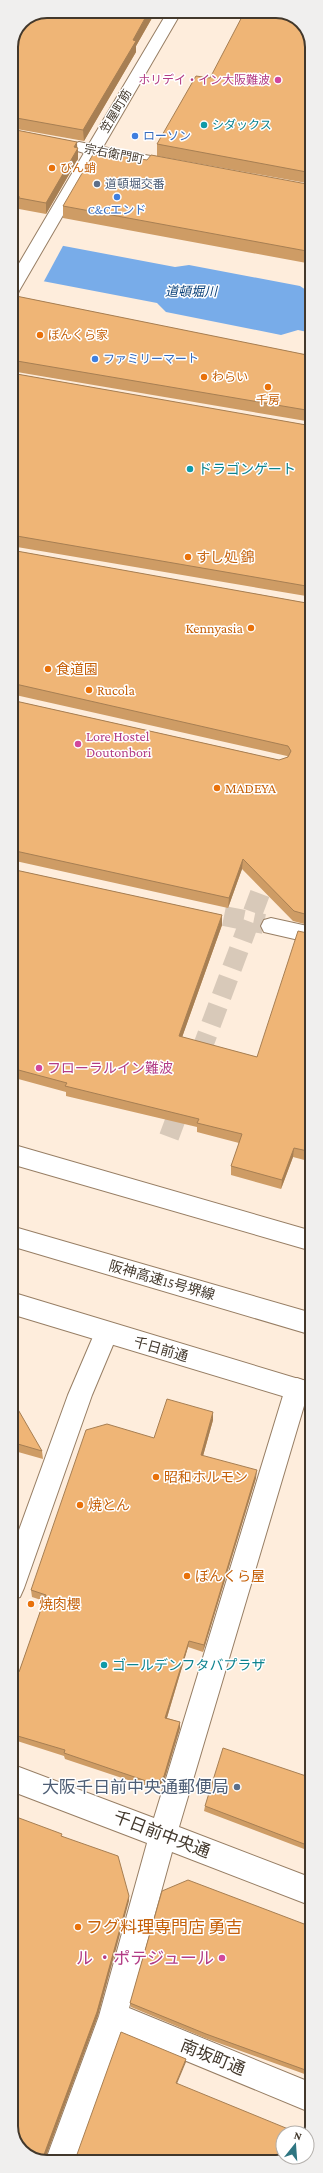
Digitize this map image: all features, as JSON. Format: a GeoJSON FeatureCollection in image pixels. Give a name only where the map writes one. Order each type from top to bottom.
{"type":"FeatureCollection","features":[{"type":"Feature","properties":{"kind":"main road","name":"笠屋町筋"},"geometry":{"type":"LineString","coordinates":[[18,280],[171,18]]}},
{"type":"Feature","properties":{"kind":"main road","name":"宗右衛門町"},"geometry":{"type":"LineString","coordinates":[[63,144],[194,169]]}},
{"type":"Feature","properties":{"kind":"main road"},"geometry":{"type":"LineString","coordinates":[[271,926],[305,933]]}},
{"type":"Feature","properties":{"kind":"main road"},"geometry":{"type":"LineString","coordinates":[[18,1156],[305,1239]]}},
{"type":"Feature","properties":{"kind":"main road","name":"阪神高速15号堺線"},"geometry":{"type":"LineString","coordinates":[[18,1238],[305,1322]]}},
{"type":"Feature","properties":{"kind":"main road","name":"千日前通"},"geometry":{"type":"LineString","coordinates":[[18,1305],[106,1333],[304,1391]]}},
{"type":"Feature","properties":{"kind":"main road"},"geometry":{"type":"LineString","coordinates":[[18,1568],[80,1395],[106,1333]]}},
{"type":"Feature","properties":{"kind":"main road"},"geometry":{"type":"LineString","coordinates":[[63,2155],[113,2016],[163,1834],[304,1391]]}},
{"type":"Feature","properties":{"kind":"main road","name":"千日前中央通"},"geometry":{"type":"LineString","coordinates":[[18,1780],[305,1889]]}},
{"type":"Feature","properties":{"kind":"main road","name":"南坂町通"},"geometry":{"type":"LineString","coordinates":[[113,2016],[305,2095]]}},
{"type":"Feature","properties":{"kind":"water","name":"道頓堀川"},"geometry":{"type":"Polygon","coordinates":[[[18,237],[175,267],[189,265],[300,286],[305,289],[305,332],[298,330],[281,335],[166,312],[157,303],[18,276],[18,237]]]}},
{"type":"Feature","properties":{"kind":"pier"},"geometry":{"type":"Polygon","coordinates":[[[18,235],[64,244],[43,283],[18,278],[18,235]]]}},
{"type":"Feature","properties":{"kind":"building"},"geometry":{"type":"Polygon","coordinates":[[[47,18],[145,18],[133,40],[136,41],[83,130],[18,118],[18,47],[20,36],[26,26],[36,20],[47,18]]]}},
{"type":"Feature","properties":{"kind":"building"},"geometry":{"type":"Polygon","coordinates":[[[241,18],[278,18],[289,21],[297,26],[305,43],[305,172],[157,144],[196,76],[210,78],[241,18]]]}},
{"type":"Feature","properties":{"kind":"building"},"geometry":{"type":"Polygon","coordinates":[[[18,130],[77,142],[74,147],[78,148],[46,203],[19,198],[18,130]]]}},
{"type":"Feature","properties":{"kind":"building"},"geometry":{"type":"Polygon","coordinates":[[[95,151],[147,160],[151,155],[305,184],[305,251],[63,206],[95,151]]]}},
{"type":"Feature","properties":{"kind":"building"},"geometry":{"type":"Polygon","coordinates":[[[18,296],[305,355],[305,410],[18,361],[18,296]]]}},
{"type":"Feature","properties":{"kind":"building"},"geometry":{"type":"Polygon","coordinates":[[[18,374],[305,425],[305,586],[18,536],[18,374]]]}},
{"type":"Feature","properties":{"kind":"building"},"geometry":{"type":"Polygon","coordinates":[[[18,551],[305,603],[305,914],[294,911],[243,859],[229,898],[18,852],[18,702],[279,760],[288,757],[291,751],[288,746],[18,685],[18,551]]]}},
{"type":"Feature","properties":{"kind":"building"},"geometry":{"type":"Polygon","coordinates":[[[18,871],[222,915],[179,1036],[257,1057],[298,931],[305,932],[305,1150],[294,1148],[282,1180],[231,1166],[242,1134],[197,1123],[199,1119],[65,1086],[67,1083],[18,1070],[18,871]]]}},
{"type":"Feature","properties":{"kind":"building"},"geometry":{"type":"Polygon","coordinates":[[[167,1399],[213,1412],[201,1455],[257,1470],[204,1645],[189,1641],[165,1718],[180,1722],[164,1776],[155,1784],[64,1753],[65,1750],[18,1736],[18,1672],[46,1595],[31,1590],[86,1430],[107,1424],[154,1438],[167,1399]]]}},
{"type":"Feature","properties":{"kind":"building"},"geometry":{"type":"Polygon","coordinates":[[[18,1409],[42,1451],[18,1444],[18,1409]]]}},
{"type":"Feature","properties":{"kind":"building"},"geometry":{"type":"Polygon","coordinates":[[[223,1748],[305,1776],[305,1844],[205,1806],[223,1748]]]}},
{"type":"Feature","properties":{"kind":"building"},"geometry":{"type":"Polygon","coordinates":[[[18,1818],[62,1834],[61,1836],[118,1856],[129,1896],[97,2012],[44,2155],[36,2153],[26,2147],[18,2130],[18,1818]]]}},
{"type":"Feature","properties":{"kind":"building","name":"ル ・ポテジュール"},"geometry":{"type":"Polygon","coordinates":[[[188,1880],[305,1924],[305,2070],[206,2034],[130,2003],[162,1891],[188,1880]]]}},
{"type":"Feature","properties":{"kind":"building"},"geometry":{"type":"Polygon","coordinates":[[[121,2032],[186,2059],[176,2083],[278,2125],[275,2125],[275,2155],[77,2155],[121,2032]]]}},
{"type":"Feature","properties":{"kind":"tunnel"},"geometry":{"type":"LineString","coordinates":[[250,921],[272,861]]}},
{"type":"Feature","properties":{"kind":"tunnel"},"geometry":{"type":"LineString","coordinates":[[224,916],[250,921]]}},
{"type":"Feature","properties":{"kind":"tunnel"},"geometry":{"type":"LineString","coordinates":[[169,1137],[250,921]]}},
{"type":"Feature","properties":{"kind":"tunnel"},"geometry":{"type":"LineString","coordinates":[[250,921],[264,924]]}},
{"type":"Feature","properties":{"kind":"place","name":"ホリデイ・イン大阪難波"},"geometry":{"type":"Point","coordinates":[278,80]}},
{"type":"Feature","properties":{"kind":"place","name":"シダックス"},"geometry":{"type":"Point","coordinates":[204,125]}},
{"type":"Feature","properties":{"kind":"place","name":"ローソン"},"geometry":{"type":"Point","coordinates":[135,136]}},
{"type":"Feature","properties":{"kind":"place","name":"びん蛸"},"geometry":{"type":"Point","coordinates":[52,168]}},
{"type":"Feature","properties":{"kind":"place","name":"道頓堀交番"},"geometry":{"type":"Point","coordinates":[97,184]}},
{"type":"Feature","properties":{"kind":"place","name":"C&Cエンド"},"geometry":{"type":"Point","coordinates":[117,197]}},
{"type":"Feature","properties":{"kind":"place","name":"ぼんくら家"},"geometry":{"type":"Point","coordinates":[40,335]}},
{"type":"Feature","properties":{"kind":"place","name":"ファミリーマート"},"geometry":{"type":"Point","coordinates":[95,359]}},
{"type":"Feature","properties":{"kind":"place","name":"わらい"},"geometry":{"type":"Point","coordinates":[204,377]}},
{"type":"Feature","properties":{"kind":"place","name":"千房"},"geometry":{"type":"Point","coordinates":[268,387]}},
{"type":"Feature","properties":{"kind":"place","name":"ドラゴンゲート"},"geometry":{"type":"Point","coordinates":[190,469]}},
{"type":"Feature","properties":{"kind":"place","name":"すし処 錦"},"geometry":{"type":"Point","coordinates":[188,557]}},
{"type":"Feature","properties":{"kind":"place","name":"Kennyasia"},"geometry":{"type":"Point","coordinates":[251,628]}},
{"type":"Feature","properties":{"kind":"place","name":"食道園"},"geometry":{"type":"Point","coordinates":[48,669]}},
{"type":"Feature","properties":{"kind":"place","name":"Rucola"},"geometry":{"type":"Point","coordinates":[89,690]}},
{"type":"Feature","properties":{"kind":"place","name":"Lore Hostel Doutonbori"},"geometry":{"type":"Point","coordinates":[78,744]}},
{"type":"Feature","properties":{"kind":"place","name":"MADEYA"},"geometry":{"type":"Point","coordinates":[217,788]}},
{"type":"Feature","properties":{"kind":"place","name":"フローラルイン難波"},"geometry":{"type":"Point","coordinates":[39,1068]}},
{"type":"Feature","properties":{"kind":"place","name":"昭和ホルモン"},"geometry":{"type":"Point","coordinates":[156,1477]}},
{"type":"Feature","properties":{"kind":"place","name":"焼とん"},"geometry":{"type":"Point","coordinates":[80,1505]}},
{"type":"Feature","properties":{"kind":"place","name":"ぼんくら屋"},"geometry":{"type":"Point","coordinates":[187,1576]}},
{"type":"Feature","properties":{"kind":"place","name":"焼肉櫻"},"geometry":{"type":"Point","coordinates":[31,1604]}},
{"type":"Feature","properties":{"kind":"place","name":"ゴールデンフタバプラザ"},"geometry":{"type":"Point","coordinates":[104,1665]}},
{"type":"Feature","properties":{"kind":"place","name":"大阪千日前中央通郵便局"},"geometry":{"type":"Point","coordinates":[237,1787]}},
{"type":"Feature","properties":{"kind":"place","name":"フグ料理専門店 勇吉"},"geometry":{"type":"Point","coordinates":[78,1927]}},
{"type":"Feature","properties":{"kind":"place","name":"ル ・ポテジュール"},"geometry":{"type":"Point","coordinates":[222,1958]}}]}
